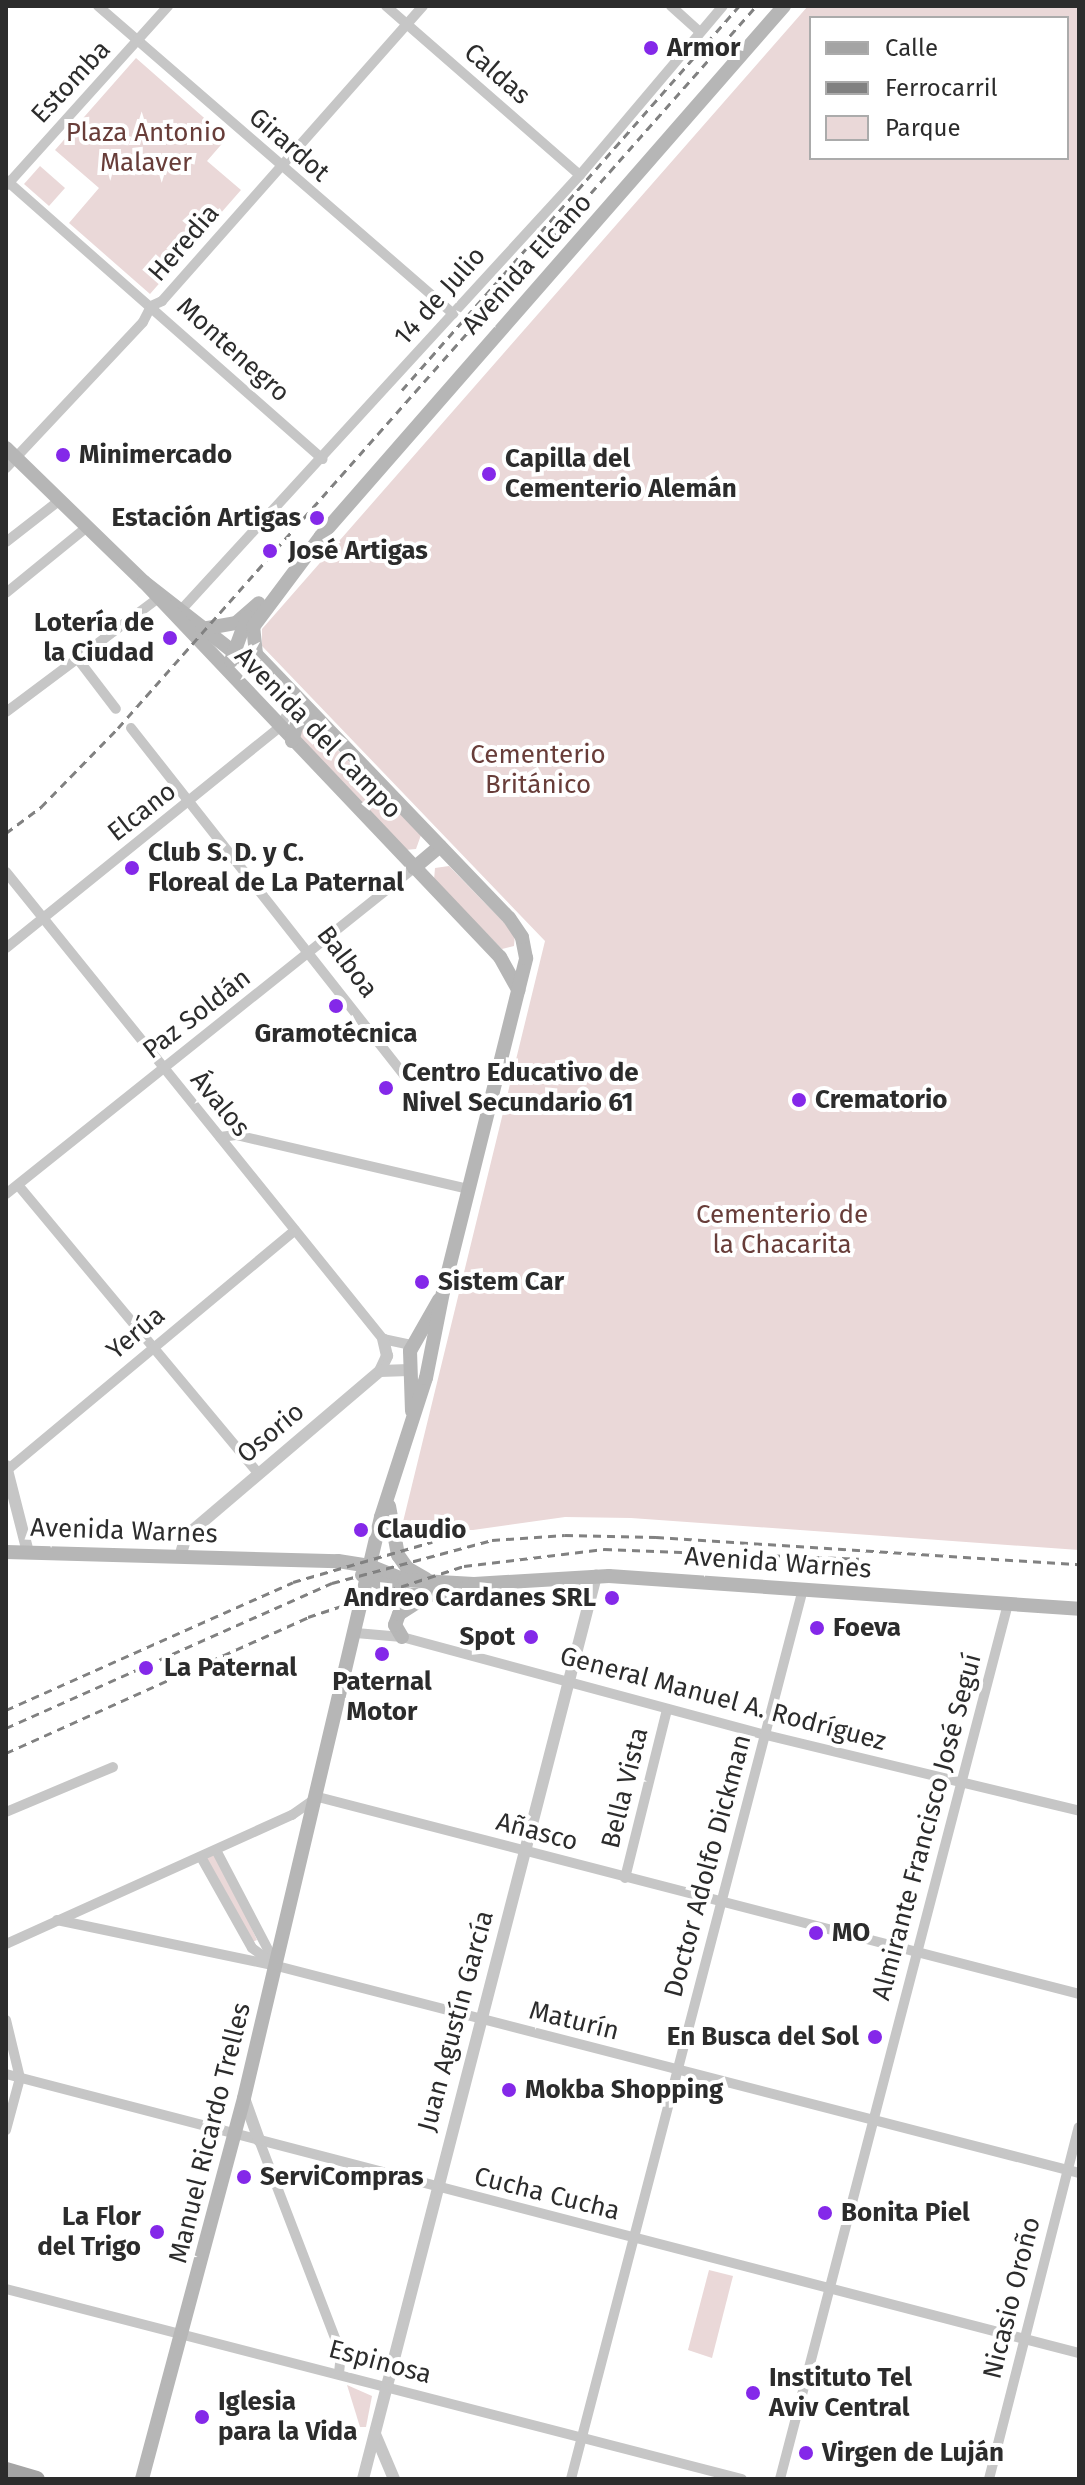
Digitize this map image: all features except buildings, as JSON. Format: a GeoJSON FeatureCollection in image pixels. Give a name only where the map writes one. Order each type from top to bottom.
{"type":"FeatureCollection","features":[{"type":"Feature","properties":{"kind":"main road","name":"Avenida Elcano"},"geometry":{"type":"LineString","coordinates":[[232,653],[250,622],[306,554],[784,6]]}},
{"type":"Feature","properties":{"kind":"main road","name":"Avenida del Campo"},"geometry":{"type":"LineString","coordinates":[[9,458],[60,500],[144,582],[292,697]]}},
{"type":"Feature","properties":{"kind":"main road","name":"Avenida del Campo"},"geometry":{"type":"LineString","coordinates":[[144,582],[279,728],[500,957],[518,990]]}},
{"type":"Feature","properties":{"kind":"main road","name":"Avenida del Campo"},"geometry":{"type":"LineString","coordinates":[[250,622],[256,654],[292,697],[517,927],[526,958],[518,990]]}},
{"type":"Feature","properties":{"kind":"main road"},"geometry":{"type":"LineString","coordinates":[[202,629],[250,622]]}},
{"type":"Feature","properties":{"kind":"main road"},"geometry":{"type":"LineString","coordinates":[[232,653],[232,678]]}},
{"type":"Feature","properties":{"kind":"main road"},"geometry":{"type":"LineString","coordinates":[[292,741],[297,723],[316,720]]}},
{"type":"Feature","properties":{"kind":"main road"},"geometry":{"type":"LineString","coordinates":[[414,868],[440,846]]}},
{"type":"Feature","properties":{"kind":"main road"},"geometry":{"type":"LineString","coordinates":[[412,1415],[430,1359],[443,1292],[518,990]]}},
{"type":"Feature","properties":{"kind":"main road"},"geometry":{"type":"LineString","coordinates":[[412,1415],[409,1370],[412,1345],[443,1292]]}},
{"type":"Feature","properties":{"kind":"main road"},"geometry":{"type":"LineString","coordinates":[[412,1345],[424,1344],[430,1359]]}},
{"type":"Feature","properties":{"kind":"main road"},"geometry":{"type":"LineString","coordinates":[[409,1370],[430,1359]]}},
{"type":"Feature","properties":{"kind":"main road","name":"Manuel Ricardo Trelles"},"geometry":{"type":"LineString","coordinates":[[142,2479],[235,2134],[318,1797],[375,1545],[389,1506],[412,1415]]}},
{"type":"Feature","properties":{"kind":"main road"},"geometry":{"type":"LineString","coordinates":[[389,1506],[398,1555],[407,1568],[426,1580]]}},
{"type":"Feature","properties":{"kind":"main road"},"geometry":{"type":"LineString","coordinates":[[338,1561],[375,1545]]}},
{"type":"Feature","properties":{"kind":"main road","name":"Avenida Warnes"},"geometry":{"type":"LineString","coordinates":[[6,1552],[338,1561],[404,1580],[474,1584],[596,1576],[1079,1609]]}},
{"type":"Feature","properties":{"kind":"main road","name":"Avenida Warnes"},"geometry":{"type":"LineString","coordinates":[[369,1572],[397,1592],[428,1596],[453,1594],[474,1584]]}},
{"type":"Feature","properties":{"kind":"main road"},"geometry":{"type":"LineString","coordinates":[[402,1637],[395,1625],[399,1614],[428,1596]]}},
{"type":"Feature","properties":{"kind":"main road"},"geometry":{"type":"LineString","coordinates":[[6,2470],[37,2479]]}},
{"type":"Feature","properties":{"kind":"street","name":"Girardot"},"geometry":{"type":"LineString","coordinates":[[98,6],[453,314]]}},
{"type":"Feature","properties":{"kind":"street","name":"Estomba"},"geometry":{"type":"LineString","coordinates":[[7,183],[168,6]]}},
{"type":"Feature","properties":{"kind":"street","name":"Caldas"},"geometry":{"type":"LineString","coordinates":[[386,6],[580,175]]}},
{"type":"Feature","properties":{"kind":"street","name":"Heredia"},"geometry":{"type":"LineString","coordinates":[[9,458],[143,322],[151,306],[162,301],[423,6]]}},
{"type":"Feature","properties":{"kind":"street"},"geometry":{"type":"LineString","coordinates":[[671,6],[700,32]]}},
{"type":"Feature","properties":{"kind":"street","name":"14 de Julio"},"geometry":{"type":"LineString","coordinates":[[182,609],[580,175],[723,6]]}},
{"type":"Feature","properties":{"kind":"street","name":"Montenegro"},"geometry":{"type":"LineString","coordinates":[[7,183],[322,459]]}},
{"type":"Feature","properties":{"kind":"street"},"geometry":{"type":"LineString","coordinates":[[6,542],[60,500]]}},
{"type":"Feature","properties":{"kind":"street"},"geometry":{"type":"LineString","coordinates":[[6,593],[87,527]]}},
{"type":"Feature","properties":{"kind":"street"},"geometry":{"type":"LineString","coordinates":[[6,711],[157,599]]}},
{"type":"Feature","properties":{"kind":"street"},"geometry":{"type":"LineString","coordinates":[[77,658],[116,709]]}},
{"type":"Feature","properties":{"kind":"street","name":"Elcano"},"geometry":{"type":"LineString","coordinates":[[6,948],[191,802],[279,728],[292,697]]}},
{"type":"Feature","properties":{"kind":"street","name":"Balboa"},"geometry":{"type":"LineString","coordinates":[[131,728],[312,952],[404,1075]]}},
{"type":"Feature","properties":{"kind":"street","name":"Paz Soldán"},"geometry":{"type":"LineString","coordinates":[[6,1194],[414,868]]}},
{"type":"Feature","properties":{"kind":"street","name":"Ávalos"},"geometry":{"type":"LineString","coordinates":[[6,872],[383,1339]]}},
{"type":"Feature","properties":{"kind":"street"},"geometry":{"type":"LineString","coordinates":[[220,1137],[236,1135],[468,1189]]}},
{"type":"Feature","properties":{"kind":"street"},"geometry":{"type":"LineString","coordinates":[[18,1185],[257,1472]]}},
{"type":"Feature","properties":{"kind":"street","name":"Yerúa"},"geometry":{"type":"LineString","coordinates":[[6,1470],[295,1230]]}},
{"type":"Feature","properties":{"kind":"street"},"geometry":{"type":"LineString","coordinates":[[409,1370],[380,1371],[387,1356],[383,1339],[412,1345]]}},
{"type":"Feature","properties":{"kind":"street","name":"Osorio"},"geometry":{"type":"LineString","coordinates":[[180,1557],[186,1536],[257,1472],[380,1371]]}},
{"type":"Feature","properties":{"kind":"street"},"geometry":{"type":"LineString","coordinates":[[6,1470],[28,1552]]}},
{"type":"Feature","properties":{"kind":"street","name":"Juan Agustín García"},"geometry":{"type":"LineString","coordinates":[[363,2479],[479,2019],[596,1576]]}},
{"type":"Feature","properties":{"kind":"street","name":"Doctor Adolfo Dickman"},"geometry":{"type":"LineString","coordinates":[[571,2479],[803,1589]]}},
{"type":"Feature","properties":{"kind":"street","name":"Almirante Francisco José Seguí"},"geometry":{"type":"LineString","coordinates":[[780,2479],[1008,1604]]}},
{"type":"Feature","properties":{"kind":"street","name":"General Manuel A. Rodríguez"},"geometry":{"type":"LineString","coordinates":[[356,1633],[402,1637],[766,1735],[1079,1811]]}},
{"type":"Feature","properties":{"kind":"street","name":"Bella Vista"},"geometry":{"type":"LineString","coordinates":[[625,1878],[667,1709]]}},
{"type":"Feature","properties":{"kind":"street"},"geometry":{"type":"LineString","coordinates":[[6,1812],[113,1767]]}},
{"type":"Feature","properties":{"kind":"street"},"geometry":{"type":"LineString","coordinates":[[6,1944],[216,1850],[318,1797]]}},
{"type":"Feature","properties":{"kind":"street","name":"Añasco"},"geometry":{"type":"LineString","coordinates":[[318,1797],[1079,1994]]}},
{"type":"Feature","properties":{"kind":"street"},"geometry":{"type":"LineString","coordinates":[[216,1850],[277,1966]]}},
{"type":"Feature","properties":{"kind":"street"},"geometry":{"type":"LineString","coordinates":[[201,1857],[252,1948],[277,1966]]}},
{"type":"Feature","properties":{"kind":"street","name":"Maturín"},"geometry":{"type":"LineString","coordinates":[[57,1920],[277,1966],[1073,2171]]}},
{"type":"Feature","properties":{"kind":"street"},"geometry":{"type":"LineString","coordinates":[[6,2020],[20,2078],[6,2130]]}},
{"type":"Feature","properties":{"kind":"street","name":"Cucha Cucha"},"geometry":{"type":"LineString","coordinates":[[6,2074],[436,2189],[830,2286],[1079,2353]]}},
{"type":"Feature","properties":{"kind":"street"},"geometry":{"type":"LineString","coordinates":[[244,2098],[341,2354],[339,2373]]}},
{"type":"Feature","properties":{"kind":"street","name":"Nicasio Oroño"},"geometry":{"type":"LineString","coordinates":[[989,2479],[1073,2171],[1079,2127]]}},
{"type":"Feature","properties":{"kind":"street","name":"Espinosa"},"geometry":{"type":"LineString","coordinates":[[6,2289],[742,2479]]}},
{"type":"Feature","properties":{"kind":"street"},"geometry":{"type":"LineString","coordinates":[[375,2434],[394,2479]]}},
{"type":"Feature","properties":{"kind":"green space","name":"Cementerio de la Chacarita"},"geometry":{"type":"Polygon","coordinates":[[[808,6],[1079,6],[1079,1550],[631,1518],[565,1517],[473,1530],[401,1530],[545,941],[262,646],[262,629],[808,6]]]}},
{"type":"Feature","properties":{"kind":"green space","name":"Plaza Antonio Malaver"},"geometry":{"type":"Polygon","coordinates":[[[136,58],[227,138],[207,161],[241,190],[150,294],[69,223],[99,188],[55,150],[136,58]]]}},
{"type":"Feature","properties":{"kind":"green space"},"geometry":{"type":"Polygon","coordinates":[[[40,166],[65,188],[49,206],[24,184],[40,166]]]}},
{"type":"Feature","properties":{"kind":"green space"},"geometry":{"type":"Polygon","coordinates":[[[313,725],[421,835],[416,849],[405,850],[298,739],[300,729],[313,725]]]}},
{"type":"Feature","properties":{"kind":"green space"},"geometry":{"type":"Polygon","coordinates":[[[449,866],[515,934],[514,946],[502,949],[434,880],[435,868],[449,866]]]}},
{"type":"Feature","properties":{"kind":"green space"},"geometry":{"type":"Polygon","coordinates":[[[216,1850],[257,1940],[252,1942],[201,1857],[216,1850]]]}},
{"type":"Feature","properties":{"kind":"green space"},"geometry":{"type":"Polygon","coordinates":[[[709,2270],[733,2276],[712,2358],[688,2350],[709,2270]]]}},
{"type":"Feature","properties":{"kind":"green space"},"geometry":{"type":"Polygon","coordinates":[[[347,2385],[372,2396],[366,2427],[360,2427],[347,2385]]]}},
{"type":"Feature","properties":{"kind":"railway"},"geometry":{"type":"LineString","coordinates":[[402,390],[739,6]]}},
{"type":"Feature","properties":{"kind":"railway"},"geometry":{"type":"LineString","coordinates":[[6,833],[41,807],[118,728],[756,6]]}},
{"type":"Feature","properties":{"kind":"railway"},"geometry":{"type":"LineString","coordinates":[[6,1728],[332,1583],[492,1540],[565,1535],[656,1537],[1079,1564]]}},
{"type":"Feature","properties":{"kind":"railway"},"geometry":{"type":"LineString","coordinates":[[6,1710],[293,1582],[432,1542]]}},
{"type":"Feature","properties":{"kind":"railway"},"geometry":{"type":"LineString","coordinates":[[6,1753],[308,1617],[464,1566],[604,1549],[859,1559]]}},
{"type":"Feature","properties":{"kind":"place","name":"Armor"},"geometry":{"type":"Point","coordinates":[651,48]}},
{"type":"Feature","properties":{"kind":"place","name":"Minimercado"},"geometry":{"type":"Point","coordinates":[63,455]}},
{"type":"Feature","properties":{"kind":"place","name":"Capilla del Cementerio Alemán"},"geometry":{"type":"Point","coordinates":[489,474]}},
{"type":"Feature","properties":{"kind":"place","name":"Estación Artigas"},"geometry":{"type":"Point","coordinates":[317,518]}},
{"type":"Feature","properties":{"kind":"place","name":"José Artigas"},"geometry":{"type":"Point","coordinates":[270,551]}},
{"type":"Feature","properties":{"kind":"place","name":"Lotería de la Ciudad"},"geometry":{"type":"Point","coordinates":[170,638]}},
{"type":"Feature","properties":{"kind":"place","name":"Club S. D. y C. Floreal de La Paternal"},"geometry":{"type":"Point","coordinates":[132,868]}},
{"type":"Feature","properties":{"kind":"place","name":"Gramotécnica"},"geometry":{"type":"Point","coordinates":[336,1006]}},
{"type":"Feature","properties":{"kind":"place","name":"Centro Educativo de Nivel Secundario 61"},"geometry":{"type":"Point","coordinates":[386,1088]}},
{"type":"Feature","properties":{"kind":"place","name":"Crematorio"},"geometry":{"type":"Point","coordinates":[799,1100]}},
{"type":"Feature","properties":{"kind":"place","name":"Sistem Car"},"geometry":{"type":"Point","coordinates":[422,1282]}},
{"type":"Feature","properties":{"kind":"place","name":"Claudio"},"geometry":{"type":"Point","coordinates":[361,1530]}},
{"type":"Feature","properties":{"kind":"place","name":"Andreo Cardanes SRL"},"geometry":{"type":"Point","coordinates":[612,1598]}},
{"type":"Feature","properties":{"kind":"place","name":"Foeva"},"geometry":{"type":"Point","coordinates":[817,1628]}},
{"type":"Feature","properties":{"kind":"place","name":"Spot"},"geometry":{"type":"Point","coordinates":[531,1637]}},
{"type":"Feature","properties":{"kind":"place","name":"Paternal Motor"},"geometry":{"type":"Point","coordinates":[382,1654]}},
{"type":"Feature","properties":{"kind":"place","name":"La Paternal"},"geometry":{"type":"Point","coordinates":[146,1668]}},
{"type":"Feature","properties":{"kind":"place","name":"MO"},"geometry":{"type":"Point","coordinates":[816,1933]}},
{"type":"Feature","properties":{"kind":"place","name":"En Busca del Sol"},"geometry":{"type":"Point","coordinates":[875,2037]}},
{"type":"Feature","properties":{"kind":"place","name":"Mokba Shopping"},"geometry":{"type":"Point","coordinates":[509,2090]}},
{"type":"Feature","properties":{"kind":"place","name":"ServiCompras"},"geometry":{"type":"Point","coordinates":[244,2177]}},
{"type":"Feature","properties":{"kind":"place","name":"Bonita Piel"},"geometry":{"type":"Point","coordinates":[825,2213]}},
{"type":"Feature","properties":{"kind":"place","name":"La Flor del Trigo"},"geometry":{"type":"Point","coordinates":[157,2232]}},
{"type":"Feature","properties":{"kind":"place","name":"Instituto Tel Aviv Central"},"geometry":{"type":"Point","coordinates":[753,2393]}},
{"type":"Feature","properties":{"kind":"place","name":"Iglesia para la Vida"},"geometry":{"type":"Point","coordinates":[202,2417]}},
{"type":"Feature","properties":{"kind":"place","name":"Virgen de Luján"},"geometry":{"type":"Point","coordinates":[806,2453]}},
{"type":"Feature","properties":{"kind":"park label","name":"Cementerio Británico"},"geometry":{"type":"Point","coordinates":[538,770]}}]}
